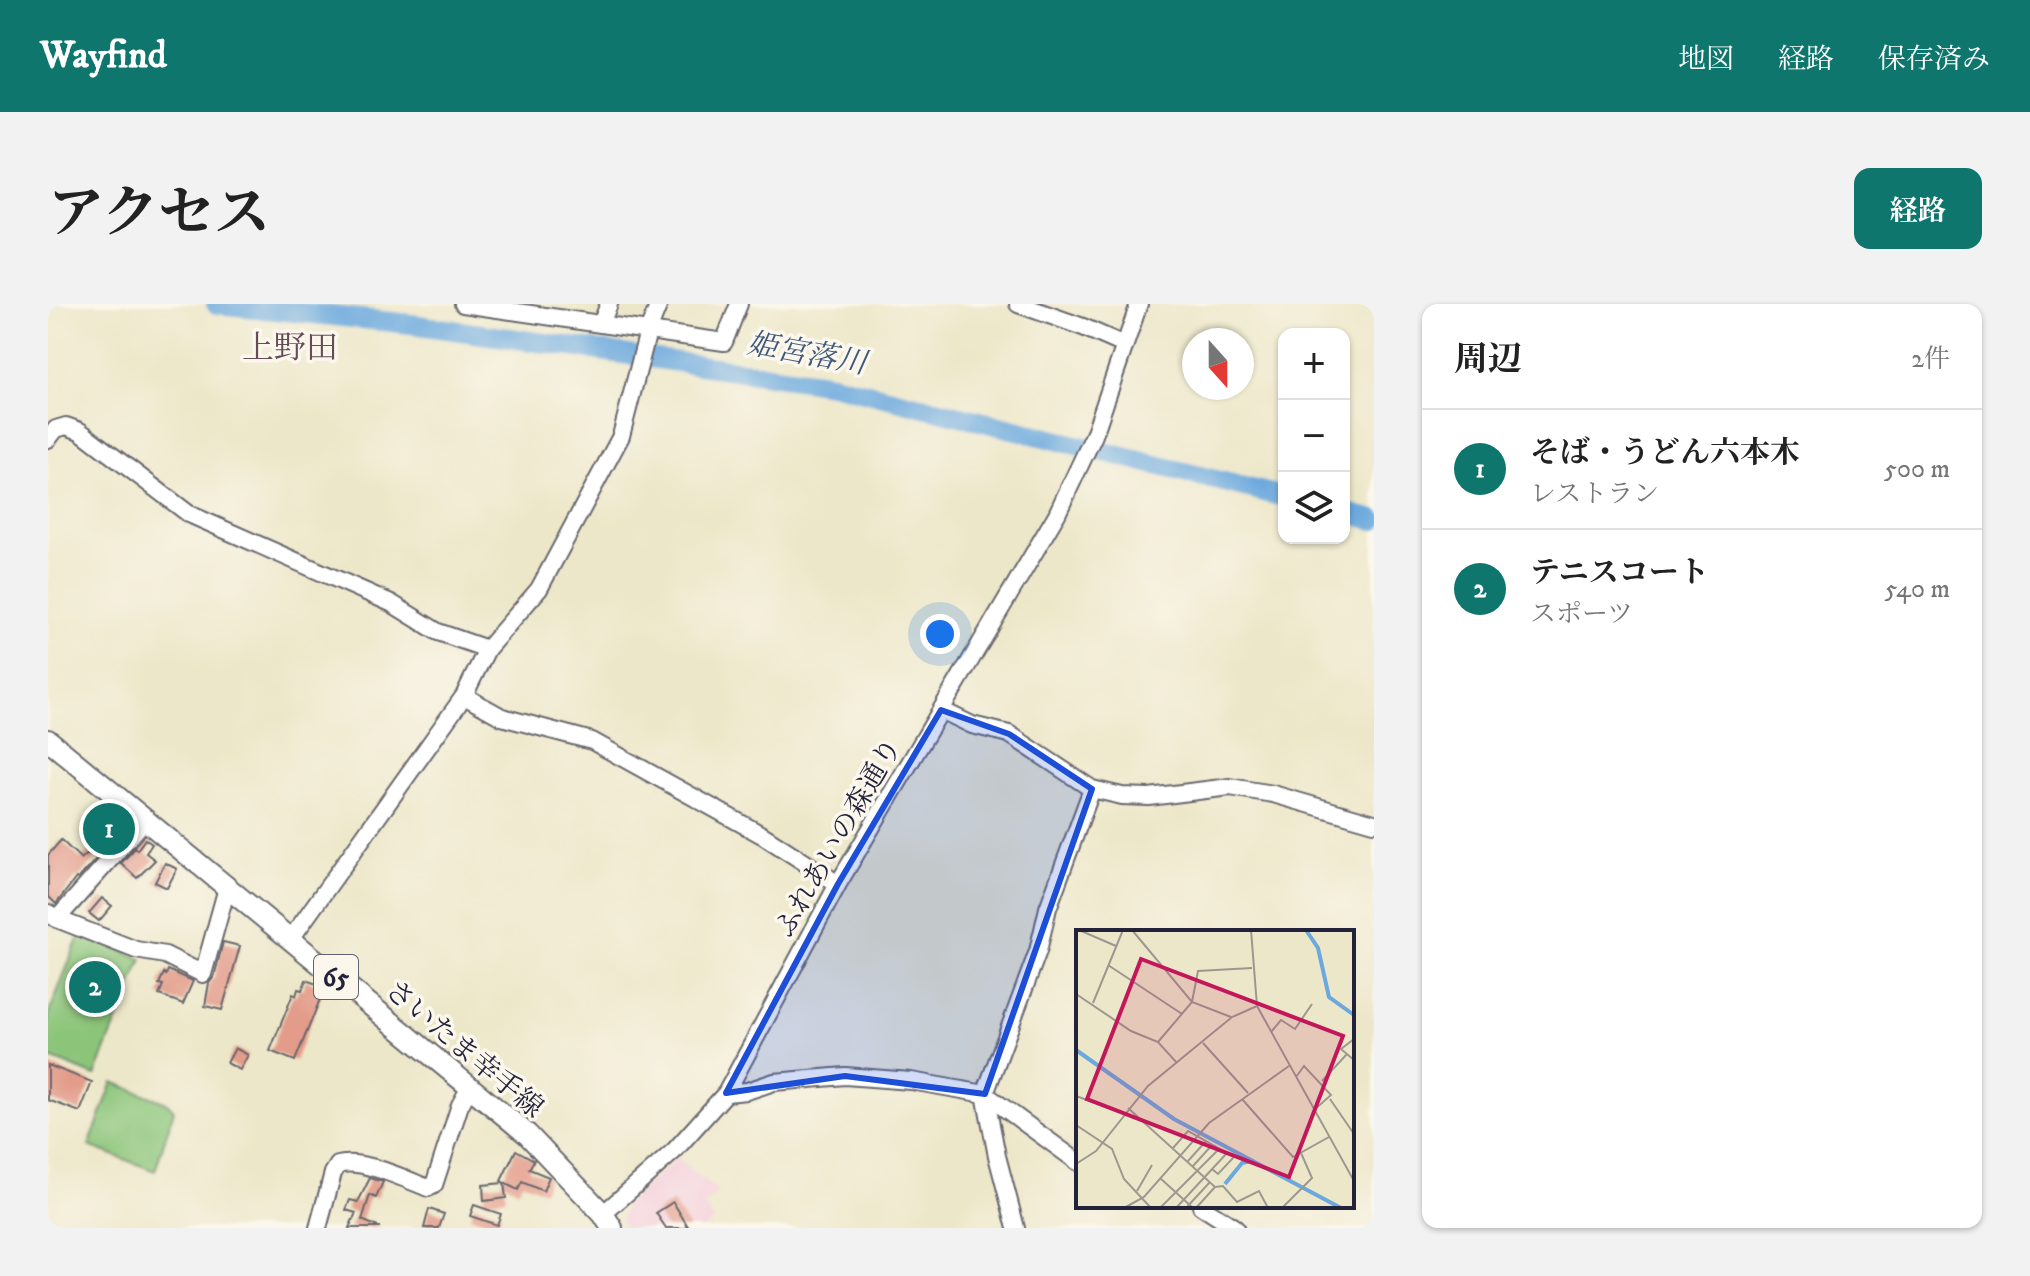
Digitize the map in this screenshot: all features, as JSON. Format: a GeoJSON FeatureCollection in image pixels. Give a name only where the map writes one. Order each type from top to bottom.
{"type":"FeatureCollection","features":[{"type":"Feature","properties":{"kind":"main road","name":"さいたま幸手線"},"geometry":{"type":"LineString","coordinates":[[50,744],[527,1134],[607,1221]]}},
{"type":"Feature","properties":{"kind":"street"},"geometry":{"type":"LineString","coordinates":[[463,304],[561,311],[648,335],[724,342],[739,304]]}},
{"type":"Feature","properties":{"kind":"street"},"geometry":{"type":"LineString","coordinates":[[601,324],[609,304]]}},
{"type":"Feature","properties":{"kind":"street"},"geometry":{"type":"LineString","coordinates":[[290,940],[464,696],[487,649],[539,589],[621,436],[659,304]]}},
{"type":"Feature","properties":{"kind":"street"},"geometry":{"type":"LineString","coordinates":[[1018,304],[1124,345],[1139,304]]}},
{"type":"Feature","properties":{"kind":"street","name":"ふれあいの森通り"},"geometry":{"type":"LineString","coordinates":[[607,1221],[726,1093],[838,884],[1057,514],[1092,439],[1124,345]]}},
{"type":"Feature","properties":{"kind":"street"},"geometry":{"type":"LineString","coordinates":[[48,439],[56,429],[66,426],[80,431],[189,514],[391,603],[438,632],[487,649]]}},
{"type":"Feature","properties":{"kind":"street"},"geometry":{"type":"LineString","coordinates":[[464,696],[502,717],[592,741],[764,836],[838,884]]}},
{"type":"Feature","properties":{"kind":"street"},"geometry":{"type":"LineString","coordinates":[[941,710],[972,725],[1009,734],[1092,789],[1122,796],[1149,797],[1230,787],[1273,794],[1374,823]]}},
{"type":"Feature","properties":{"kind":"street"},"geometry":{"type":"LineString","coordinates":[[1016,1228],[985,1094],[1038,951],[1048,908],[1092,789]]}},
{"type":"Feature","properties":{"kind":"street"},"geometry":{"type":"LineString","coordinates":[[145,820],[52,916],[136,950],[165,955],[203,974],[227,888]]}},
{"type":"Feature","properties":{"kind":"street"},"geometry":{"type":"LineString","coordinates":[[726,1093],[747,1091],[774,1082],[845,1076],[911,1081],[985,1094],[1076,1161]]}},
{"type":"Feature","properties":{"kind":"street"},"geometry":{"type":"LineString","coordinates":[[318,1228],[338,1165],[346,1163],[389,1173],[428,1188],[434,1185],[460,1105],[470,1087]]}},
{"type":"Feature","properties":{"kind":"street"},"geometry":{"type":"LineString","coordinates":[[1204,1208],[1235,1228]]}},
{"type":"Feature","properties":{"kind":"highlighted area"},"geometry":{"type":"Polygon","coordinates":[[[941,710],[1009,734],[1092,789],[985,1094],[845,1076],[726,1093],[838,884],[941,710]]]}},
{"type":"Feature","properties":{"kind":"shaded area"},"geometry":{"type":"Polygon","coordinates":[[[677,1158],[718,1192],[704,1206],[714,1220],[702,1228],[626,1228],[621,1220],[625,1205],[677,1158]]]}},
{"type":"Feature","properties":{"kind":"green space"},"geometry":{"type":"Polygon","coordinates":[[[80,934],[142,959],[95,1076],[48,1057],[48,1016],[80,934]]]}},
{"type":"Feature","properties":{"kind":"green space"},"geometry":{"type":"Polygon","coordinates":[[[113,1082],[167,1103],[174,1110],[155,1171],[89,1146],[113,1082]]]}},
{"type":"Feature","properties":{"kind":"building"},"geometry":{"type":"Polygon","coordinates":[[[111,818],[120,827],[107,840],[98,831],[111,818]]]}},
{"type":"Feature","properties":{"kind":"building"},"geometry":{"type":"Polygon","coordinates":[[[145,839],[152,844],[146,853],[155,860],[137,878],[121,863],[145,839]]]}},
{"type":"Feature","properties":{"kind":"building"},"geometry":{"type":"Polygon","coordinates":[[[61,840],[81,859],[90,851],[97,858],[56,904],[48,896],[48,855],[61,840]]]}},
{"type":"Feature","properties":{"kind":"building"},"geometry":{"type":"Polygon","coordinates":[[[165,863],[177,869],[167,888],[155,882],[165,863]]]}},
{"type":"Feature","properties":{"kind":"building"},"geometry":{"type":"Polygon","coordinates":[[[102,898],[112,906],[99,921],[89,913],[102,898]]]}},
{"type":"Feature","properties":{"kind":"building"},"geometry":{"type":"Polygon","coordinates":[[[223,942],[240,946],[222,1010],[205,1006],[223,942]]]}},
{"type":"Feature","properties":{"kind":"building"},"geometry":{"type":"Polygon","coordinates":[[[168,970],[193,981],[183,1004],[159,995],[163,985],[159,984],[168,970]]]}},
{"type":"Feature","properties":{"kind":"building"},"geometry":{"type":"Polygon","coordinates":[[[306,980],[325,987],[295,1061],[270,1051],[293,994],[296,996],[298,989],[302,990],[306,980]]]}},
{"type":"Feature","properties":{"kind":"building"},"geometry":{"type":"Polygon","coordinates":[[[235,1048],[248,1055],[240,1070],[227,1063],[235,1048]]]}},
{"type":"Feature","properties":{"kind":"building"},"geometry":{"type":"Polygon","coordinates":[[[48,1065],[92,1082],[80,1112],[48,1100],[48,1065]]]}},
{"type":"Feature","properties":{"kind":"building"},"geometry":{"type":"Polygon","coordinates":[[[516,1150],[534,1160],[529,1169],[549,1177],[543,1191],[522,1182],[518,1190],[501,1181],[516,1150]]]}},
{"type":"Feature","properties":{"kind":"building"},"geometry":{"type":"Polygon","coordinates":[[[370,1178],[383,1182],[376,1198],[370,1195],[362,1220],[380,1228],[349,1228],[356,1213],[346,1210],[350,1200],[358,1202],[370,1178]]]}},
{"type":"Feature","properties":{"kind":"building"},"geometry":{"type":"Polygon","coordinates":[[[504,1183],[506,1198],[484,1201],[483,1185],[504,1183]]]}},
{"type":"Feature","properties":{"kind":"building"},"geometry":{"type":"Polygon","coordinates":[[[673,1202],[689,1228],[666,1228],[656,1213],[673,1202]]]}},
{"type":"Feature","properties":{"kind":"building"},"geometry":{"type":"Polygon","coordinates":[[[474,1205],[501,1214],[497,1225],[470,1216],[474,1205]]]}},
{"type":"Feature","properties":{"kind":"building"},"geometry":{"type":"Polygon","coordinates":[[[429,1209],[444,1214],[439,1228],[424,1228],[429,1209]]]}},
{"type":"Feature","properties":{"kind":"waterway","name":"姫宮落川"},"geometry":{"type":"LineString","coordinates":[[216,304],[411,324],[832,384],[1278,496]]}},
{"type":"Feature","properties":{"kind":"waterway"},"geometry":{"type":"LineString","coordinates":[[299,313],[300,304]]}},
{"type":"Feature","properties":{"kind":"waterway","name":"姫宮落川"},"geometry":{"type":"LineString","coordinates":[[1350,514],[1374,520]]}},
{"type":"Feature","properties":{"kind":"place","name":"そば・うどん六本木"},"geometry":{"type":"Point","coordinates":[109,829]}},
{"type":"Feature","properties":{"kind":"place","name":"テニスコート"},"geometry":{"type":"Point","coordinates":[95,987]}},
{"type":"Feature","properties":{"kind":"district","name":"上野田"},"geometry":{"type":"Point","coordinates":[290,347]}}]}
